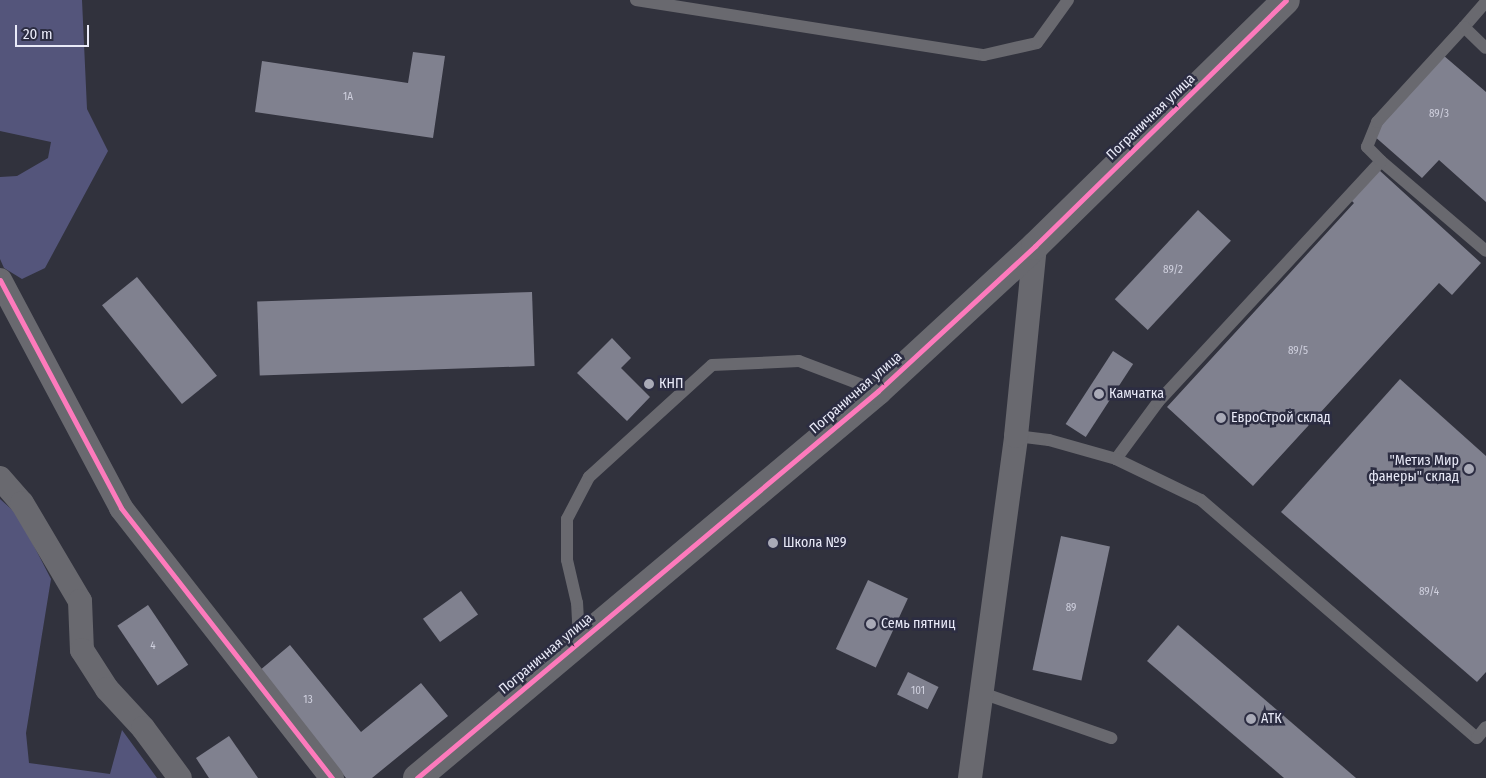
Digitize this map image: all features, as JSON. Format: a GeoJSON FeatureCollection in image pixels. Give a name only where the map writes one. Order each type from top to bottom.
{"type":"FeatureCollection","features":[{"type":"Feature","properties":{"kind":"street","name":"Пограничная улица"},"geometry":{"type":"LineString","coordinates":[[417,778],[579,640],[878,391],[1035,246],[1286,0]]}},
{"type":"Feature","properties":{"kind":"street"},"geometry":{"type":"LineString","coordinates":[[970,778],[1016,436],[1035,246]]}},
{"type":"Feature","properties":{"kind":"street"},"geometry":{"type":"LineString","coordinates":[[0,280],[121,508],[332,778]]}},
{"type":"Feature","properties":{"kind":"street"},"geometry":{"type":"LineString","coordinates":[[0,478],[22,503],[80,600],[82,650],[107,689],[143,728],[180,778]]}},
{"type":"Feature","properties":{"kind":"lane"},"geometry":{"type":"LineString","coordinates":[[636,0],[984,55],[1037,43],[1068,0]]}},
{"type":"Feature","properties":{"kind":"lane"},"geometry":{"type":"LineString","coordinates":[[1486,2],[1377,122],[1367,147],[1486,251]]}},
{"type":"Feature","properties":{"kind":"lane"},"geometry":{"type":"LineString","coordinates":[[1464,27],[1486,48]]}},
{"type":"Feature","properties":{"kind":"lane"},"geometry":{"type":"LineString","coordinates":[[1116,458],[1158,402],[1382,160]]}},
{"type":"Feature","properties":{"kind":"lane"},"geometry":{"type":"LineString","coordinates":[[579,640],[577,604],[567,560],[566,519],[589,477],[712,365],[799,361],[878,391]]}},
{"type":"Feature","properties":{"kind":"lane"},"geometry":{"type":"LineString","coordinates":[[1016,436],[1049,440],[1116,458],[1201,500],[1477,738],[1486,727]]}},
{"type":"Feature","properties":{"kind":"lane"},"geometry":{"type":"LineString","coordinates":[[982,693],[1112,738]]}},
{"type":"Feature","properties":{"kind":"shaded area"},"geometry":{"type":"Polygon","coordinates":[[[0,0],[82,0],[87,109],[108,151],[45,268],[22,279],[4,268],[0,259],[0,177],[17,176],[48,158],[51,142],[0,131],[0,0]]]}},
{"type":"Feature","properties":{"kind":"shaded area"},"geometry":{"type":"Polygon","coordinates":[[[0,499],[18,515],[51,579],[26,733],[29,763],[110,774],[122,730],[157,778],[0,778],[0,499]]]}},
{"type":"Feature","properties":{"kind":"building"},"geometry":{"type":"Polygon","coordinates":[[[413,52],[445,56],[433,138],[255,112],[262,61],[408,83],[413,52]]]}},
{"type":"Feature","properties":{"kind":"building"},"geometry":{"type":"Polygon","coordinates":[[[1443,55],[1486,92],[1486,202],[1439,160],[1422,178],[1373,135],[1443,55]]]}},
{"type":"Feature","properties":{"kind":"building"},"geometry":{"type":"Polygon","coordinates":[[[1379,170],[1481,263],[1452,295],[1439,283],[1253,486],[1167,407],[1354,203],[1351,200],[1379,170]]]}},
{"type":"Feature","properties":{"kind":"building"},"geometry":{"type":"Polygon","coordinates":[[[1198,210],[1231,241],[1148,330],[1115,299],[1198,210]]]}},
{"type":"Feature","properties":{"kind":"building"},"geometry":{"type":"Polygon","coordinates":[[[137,277],[217,376],[182,404],[102,305],[137,277]]]}},
{"type":"Feature","properties":{"kind":"building"},"geometry":{"type":"Polygon","coordinates":[[[532,292],[535,366],[260,376],[257,302],[532,292]]]}},
{"type":"Feature","properties":{"kind":"building"},"geometry":{"type":"Polygon","coordinates":[[[612,338],[631,358],[621,368],[650,397],[627,421],[577,373],[612,338]]]}},
{"type":"Feature","properties":{"kind":"building","name":"Камчатка"},"geometry":{"type":"Polygon","coordinates":[[[1113,351],[1133,364],[1086,437],[1066,424],[1113,351]]]}},
{"type":"Feature","properties":{"kind":"building"},"geometry":{"type":"Polygon","coordinates":[[[1400,379],[1486,456],[1486,672],[1477,682],[1281,512],[1400,379]]]}},
{"type":"Feature","properties":{"kind":"building"},"geometry":{"type":"Polygon","coordinates":[[[1061,536],[1110,546],[1081,680],[1033,670],[1061,536]]]}},
{"type":"Feature","properties":{"kind":"building","name":"Семь пятниц"},"geometry":{"type":"Polygon","coordinates":[[[868,580],[908,599],[876,667],[836,649],[868,580]]]}},
{"type":"Feature","properties":{"kind":"building"},"geometry":{"type":"Polygon","coordinates":[[[461,591],[478,614],[440,642],[423,619],[461,591]]]}},
{"type":"Feature","properties":{"kind":"building"},"geometry":{"type":"Polygon","coordinates":[[[148,605],[188,665],[158,685],[117,626],[148,605]]]}},
{"type":"Feature","properties":{"kind":"building","name":"АТК"},"geometry":{"type":"Polygon","coordinates":[[[1178,625],[1356,778],[1284,778],[1147,661],[1178,625]]]}},
{"type":"Feature","properties":{"kind":"building"},"geometry":{"type":"Polygon","coordinates":[[[290,645],[361,732],[421,683],[448,716],[372,778],[346,778],[259,671],[290,645]]]}},
{"type":"Feature","properties":{"kind":"building"},"geometry":{"type":"Polygon","coordinates":[[[908,672],[939,687],[928,709],[897,694],[908,672]]]}},
{"type":"Feature","properties":{"kind":"building"},"geometry":{"type":"Polygon","coordinates":[[[229,736],[258,778],[209,778],[196,758],[229,736]]]}},
{"type":"Feature","properties":{"kind":"cycle path"},"geometry":{"type":"LineString","coordinates":[[417,778],[878,391],[1035,246],[1286,0]]}},
{"type":"Feature","properties":{"kind":"cycle path"},"geometry":{"type":"LineString","coordinates":[[0,280],[121,508],[332,778]]}},
{"type":"Feature","properties":{"kind":"place","name":"КНП"},"geometry":{"type":"Point","coordinates":[649,384]}},
{"type":"Feature","properties":{"kind":"place","name":"Камчатка"},"geometry":{"type":"Point","coordinates":[1099,394]}},
{"type":"Feature","properties":{"kind":"place","name":"ЕвроСтрой склад"},"geometry":{"type":"Point","coordinates":[1221,418]}},
{"type":"Feature","properties":{"kind":"place","name":"\"Метиз Мир фанеры\" склад"},"geometry":{"type":"Point","coordinates":[1469,469]}},
{"type":"Feature","properties":{"kind":"place","name":"Школа №9"},"geometry":{"type":"Point","coordinates":[773,543]}},
{"type":"Feature","properties":{"kind":"place","name":"Семь пятниц"},"geometry":{"type":"Point","coordinates":[871,624]}},
{"type":"Feature","properties":{"kind":"place","name":"АТК"},"geometry":{"type":"Point","coordinates":[1251,719]}}]}
